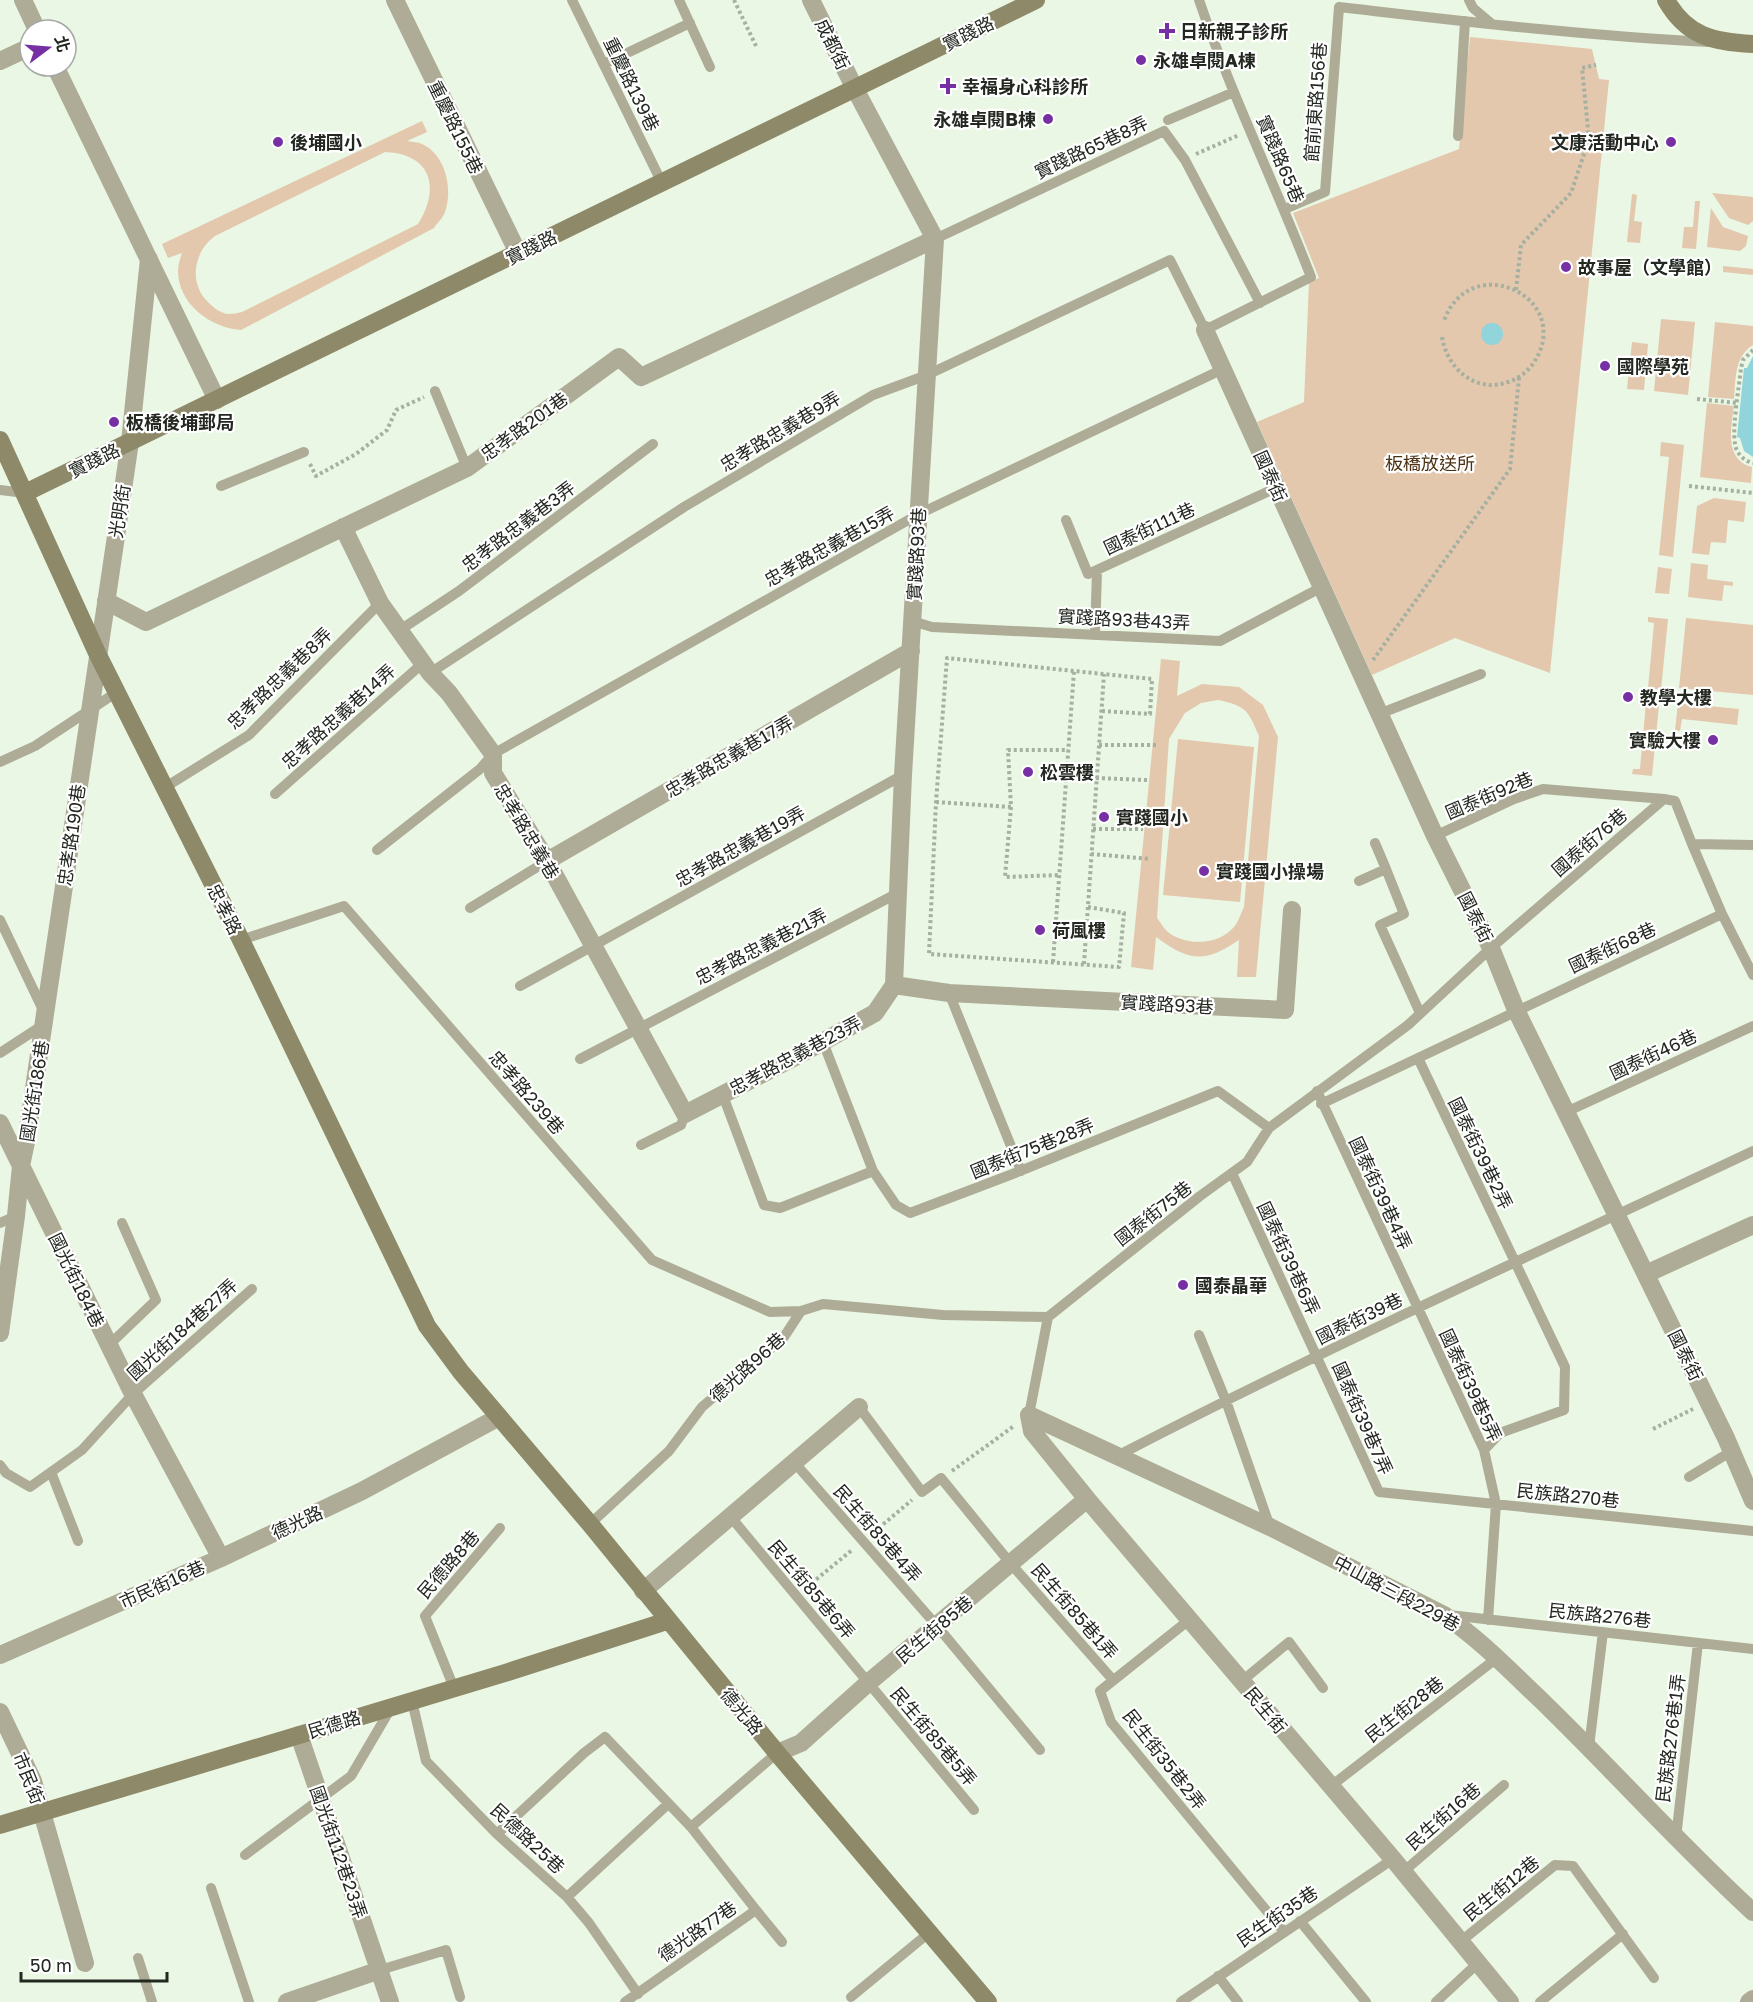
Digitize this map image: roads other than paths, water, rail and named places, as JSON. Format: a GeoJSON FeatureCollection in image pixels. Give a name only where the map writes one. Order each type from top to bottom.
{"type":"FeatureCollection","features":[{"type":"Feature","properties":{"kind":"street"},"geometry":{"type":"LineString","coordinates":[[23,0],[31,18]]}},
{"type":"Feature","properties":{"kind":"street","name":"重慶路155巷"},"geometry":{"type":"LineString","coordinates":[[395,0],[518,253]]}},
{"type":"Feature","properties":{"kind":"street","name":"成都街"},"geometry":{"type":"LineString","coordinates":[[811,0],[855,88]]}},
{"type":"Feature","properties":{"kind":"street","name":"實踐路"},"geometry":{"type":"LineString","coordinates":[[25,493],[1036,0]]}},
{"type":"Feature","properties":{"kind":"street"},"geometry":{"type":"LineString","coordinates":[[1666,0],[1691,30],[1721,42],[1753,44]]}},
{"type":"Feature","properties":{"kind":"street"},"geometry":{"type":"LineString","coordinates":[[0,61],[18,53]]}},
{"type":"Feature","properties":{"kind":"street"},"geometry":{"type":"LineString","coordinates":[[61,78],[217,400]]}},
{"type":"Feature","properties":{"kind":"street"},"geometry":{"type":"LineString","coordinates":[[855,88],[935,239]]}},
{"type":"Feature","properties":{"kind":"street","name":"實踐路93巷"},"geometry":{"type":"LineString","coordinates":[[935,239],[903,775],[894,986],[948,993],[1285,1010],[1292,910]]}},
{"type":"Feature","properties":{"kind":"street","name":"忠孝路201巷"},"geometry":{"type":"LineString","coordinates":[[106,601],[146,622],[467,468],[620,357],[641,376],[935,239]]}},
{"type":"Feature","properties":{"kind":"street","name":"光明街"},"geometry":{"type":"LineString","coordinates":[[98,655],[130,442],[149,259]]}},
{"type":"Feature","properties":{"kind":"street","name":"國泰街"},"geometry":{"type":"LineString","coordinates":[[1205,330],[1435,836],[1491,948],[1516,1010],[1708,1401],[1753,1501]]}},
{"type":"Feature","properties":{"kind":"street","name":"忠孝路"},"geometry":{"type":"LineString","coordinates":[[0,440],[98,655],[241,940],[427,1326],[461,1372]]}},
{"type":"Feature","properties":{"kind":"street","name":"忠孝路忠義巷"},"geometry":{"type":"LineString","coordinates":[[343,527],[380,603],[493,754],[493,773],[547,861],[685,1114]]}},
{"type":"Feature","properties":{"kind":"street","name":"忠孝路忠義巷17弄"},"geometry":{"type":"LineString","coordinates":[[547,861],[911,651]]}},
{"type":"Feature","properties":{"kind":"street","name":"忠孝路190巷"},"geometry":{"type":"LineString","coordinates":[[44,1020],[98,655]]}},
{"type":"Feature","properties":{"kind":"street","name":"忠孝路忠義巷23弄"},"geometry":{"type":"LineString","coordinates":[[685,1114],[875,1013],[894,986]]}},
{"type":"Feature","properties":{"kind":"street","name":"國光街186巷"},"geometry":{"type":"LineString","coordinates":[[0,1333],[8,1220],[26,1142],[44,1020]]}},
{"type":"Feature","properties":{"kind":"street","name":"國光街184巷"},"geometry":{"type":"LineString","coordinates":[[1,1129],[133,1394]]}},
{"type":"Feature","properties":{"kind":"street"},"geometry":{"type":"LineString","coordinates":[[1646,1274],[1753,1225]]}},
{"type":"Feature","properties":{"kind":"street","name":"德光路"},"geometry":{"type":"LineString","coordinates":[[461,1372],[590,1524],[777,1753],[988,2002]]}},
{"type":"Feature","properties":{"kind":"street","name":"市民街16巷"},"geometry":{"type":"LineString","coordinates":[[0,1655],[221,1558],[133,1394]]}},
{"type":"Feature","properties":{"kind":"street"},"geometry":{"type":"LineString","coordinates":[[643,1591],[859,1407]]}},
{"type":"Feature","properties":{"kind":"street","name":"中山路三段229巷"},"geometry":{"type":"LineString","coordinates":[[1029,1415],[1270,1527],[1444,1615],[1470,1632],[1589,1747],[1676,1838],[1753,1912]]}},
{"type":"Feature","properties":{"kind":"street","name":"民生街"},"geometry":{"type":"LineString","coordinates":[[1029,1415],[1032,1431],[1087,1499],[1331,1786],[1510,2002]]}},
{"type":"Feature","properties":{"kind":"street","name":"德光路"},"geometry":{"type":"LineString","coordinates":[[221,1558],[362,1491],[499,1417]]}},
{"type":"Feature","properties":{"kind":"street","name":"民生街85巷"},"geometry":{"type":"LineString","coordinates":[[777,1753],[801,1743],[868,1683],[1087,1499]]}},
{"type":"Feature","properties":{"kind":"street","name":"民德路"},"geometry":{"type":"LineString","coordinates":[[0,1825],[412,1701],[667,1621]]}},
{"type":"Feature","properties":{"kind":"street","name":"市民街"},"geometry":{"type":"LineString","coordinates":[[0,1712],[33,1781],[85,1963]]}},
{"type":"Feature","properties":{"kind":"street","name":"國光街112巷23弄"},"geometry":{"type":"LineString","coordinates":[[299,1735],[390,2002]]}},
{"type":"Feature","properties":{"kind":"street"},"geometry":{"type":"LineString","coordinates":[[288,2002],[316,1997],[380,1970]]}},
{"type":"Feature","properties":{"kind":"street"},"geometry":{"type":"LineString","coordinates":[[1749,2002],[1753,1999]]}},
{"type":"Feature","properties":{"kind":"lane","name":"重慶路139巷"},"geometry":{"type":"LineString","coordinates":[[572,0],[662,183]]}},
{"type":"Feature","properties":{"kind":"lane"},"geometry":{"type":"LineString","coordinates":[[680,0],[710,67]]}},
{"type":"Feature","properties":{"kind":"lane","name":"實踐路65巷"},"geometry":{"type":"LineString","coordinates":[[1199,0],[1216,49],[1285,209],[1311,277],[1205,330]]}},
{"type":"Feature","properties":{"kind":"lane"},"geometry":{"type":"LineString","coordinates":[[1469,0],[1473,8],[1492,24]]}},
{"type":"Feature","properties":{"kind":"lane","name":"館前東路156巷"},"geometry":{"type":"LineString","coordinates":[[1285,209],[1325,192],[1338,4],[1492,24],[1667,40],[1721,42]]}},
{"type":"Feature","properties":{"kind":"lane"},"geometry":{"type":"LineString","coordinates":[[1458,136],[1465,21]]}},
{"type":"Feature","properties":{"kind":"lane"},"geometry":{"type":"LineString","coordinates":[[604,64],[690,23]]}},
{"type":"Feature","properties":{"kind":"lane"},"geometry":{"type":"LineString","coordinates":[[1168,120],[1234,92]]}},
{"type":"Feature","properties":{"kind":"lane","name":"實踐路65巷8弄"},"geometry":{"type":"LineString","coordinates":[[935,239],[1164,131],[1185,160],[1260,303]]}},
{"type":"Feature","properties":{"kind":"lane","name":"忠孝路忠義巷9弄"},"geometry":{"type":"LineString","coordinates":[[427,668],[694,501],[873,395],[927,375],[1170,260],[1205,330]]}},
{"type":"Feature","properties":{"kind":"lane","name":"忠孝路忠義巷15弄"},"geometry":{"type":"LineString","coordinates":[[377,850],[480,769],[493,754],[919,514],[1223,369]]}},
{"type":"Feature","properties":{"kind":"lane"},"geometry":{"type":"LineString","coordinates":[[435,391],[467,468]]}},
{"type":"Feature","properties":{"kind":"lane","name":"忠孝路忠義巷3弄"},"geometry":{"type":"LineString","coordinates":[[400,630],[459,591],[653,444]]}},
{"type":"Feature","properties":{"kind":"lane"},"geometry":{"type":"LineString","coordinates":[[221,486],[304,452]]}},
{"type":"Feature","properties":{"kind":"lane","name":"國泰街111巷"},"geometry":{"type":"LineString","coordinates":[[1066,520],[1088,574],[1276,488]]}},
{"type":"Feature","properties":{"kind":"lane"},"geometry":{"type":"LineString","coordinates":[[0,490],[25,493]]}},
{"type":"Feature","properties":{"kind":"lane"},"geometry":{"type":"LineString","coordinates":[[1095,635],[1097,571]]}},
{"type":"Feature","properties":{"kind":"lane","name":"實踐路93巷43弄"},"geometry":{"type":"LineString","coordinates":[[912,621],[932,627],[1220,641],[1322,587]]}},
{"type":"Feature","properties":{"kind":"lane","name":"忠孝路忠義巷8弄"},"geometry":{"type":"LineString","coordinates":[[164,788],[249,735],[380,603]]}},
{"type":"Feature","properties":{"kind":"lane","name":"忠孝路忠義巷14弄"},"geometry":{"type":"LineString","coordinates":[[275,794],[427,668]]}},
{"type":"Feature","properties":{"kind":"lane"},"geometry":{"type":"LineString","coordinates":[[1379,714],[1480,674]]}},
{"type":"Feature","properties":{"kind":"lane"},"geometry":{"type":"LineString","coordinates":[[0,762],[35,746],[117,692]]}},
{"type":"Feature","properties":{"kind":"lane","name":"忠孝路忠義巷19弄"},"geometry":{"type":"LineString","coordinates":[[520,986],[903,775]]}},
{"type":"Feature","properties":{"kind":"lane","name":"國泰街92巷"},"geometry":{"type":"LineString","coordinates":[[1435,836],[1514,799],[1543,789],[1664,799]]}},
{"type":"Feature","properties":{"kind":"lane"},"geometry":{"type":"LineString","coordinates":[[1664,799],[1675,801],[1722,914],[1753,975]]}},
{"type":"Feature","properties":{"kind":"lane","name":"國泰街76巷"},"geometry":{"type":"LineString","coordinates":[[1491,948],[1664,799]]}},
{"type":"Feature","properties":{"kind":"lane"},"geometry":{"type":"LineString","coordinates":[[1375,843],[1404,914],[1380,925],[1420,1013]]}},
{"type":"Feature","properties":{"kind":"lane"},"geometry":{"type":"LineString","coordinates":[[1692,844],[1753,845]]}},
{"type":"Feature","properties":{"kind":"lane"},"geometry":{"type":"LineString","coordinates":[[470,908],[547,861]]}},
{"type":"Feature","properties":{"kind":"lane"},"geometry":{"type":"LineString","coordinates":[[1359,881],[1386,869]]}},
{"type":"Feature","properties":{"kind":"lane","name":"忠孝路忠義巷21弄"},"geometry":{"type":"LineString","coordinates":[[580,1059],[898,893]]}},
{"type":"Feature","properties":{"kind":"lane","name":"忠孝路239巷"},"geometry":{"type":"LineString","coordinates":[[241,940],[344,906],[652,1260],[770,1312],[801,1311]]}},
{"type":"Feature","properties":{"kind":"lane","name":"國泰街68巷"},"geometry":{"type":"LineString","coordinates":[[1321,1104],[1722,914]]}},
{"type":"Feature","properties":{"kind":"lane"},"geometry":{"type":"LineString","coordinates":[[0,920],[44,1020],[0,1053]]}},
{"type":"Feature","properties":{"kind":"lane","name":"國泰街75巷"},"geometry":{"type":"LineString","coordinates":[[1048,1317],[1247,1162],[1269,1128],[1408,1025],[1491,948]]}},
{"type":"Feature","properties":{"kind":"lane"},"geometry":{"type":"LineString","coordinates":[[948,993],[1021,1171]]}},
{"type":"Feature","properties":{"kind":"lane","name":"國泰街46巷"},"geometry":{"type":"LineString","coordinates":[[1566,1112],[1753,1026]]}},
{"type":"Feature","properties":{"kind":"lane","name":"國泰街75巷28弄"},"geometry":{"type":"LineString","coordinates":[[824,1042],[873,1171],[896,1205],[910,1213],[1021,1171],[1218,1091],[1269,1128]]}},
{"type":"Feature","properties":{"kind":"lane","name":"國泰街39巷2弄"},"geometry":{"type":"LineString","coordinates":[[1418,1058],[1565,1367],[1564,1410],[1500,1433],[1485,1450]]}},
{"type":"Feature","properties":{"kind":"lane","name":"國泰街39巷4弄"},"geometry":{"type":"LineString","coordinates":[[1317,1091],[1321,1104],[1418,1308]]}},
{"type":"Feature","properties":{"kind":"lane"},"geometry":{"type":"LineString","coordinates":[[722,1094],[764,1205],[780,1208],[873,1171]]}},
{"type":"Feature","properties":{"kind":"lane"},"geometry":{"type":"LineString","coordinates":[[641,1145],[681,1125],[685,1114]]}},
{"type":"Feature","properties":{"kind":"lane","name":"國泰街39巷"},"geometry":{"type":"LineString","coordinates":[[1119,1455],[1317,1356],[1753,1151]]}},
{"type":"Feature","properties":{"kind":"lane","name":"國泰街39巷6弄"},"geometry":{"type":"LineString","coordinates":[[1232,1173],[1317,1356]]}},
{"type":"Feature","properties":{"kind":"lane"},"geometry":{"type":"LineString","coordinates":[[109,1345],[156,1300],[122,1223]]}},
{"type":"Feature","properties":{"kind":"lane","name":"國光街184巷27弄"},"geometry":{"type":"LineString","coordinates":[[0,1465],[6,1473],[30,1487],[82,1450],[133,1394],[252,1289]]}},
{"type":"Feature","properties":{"kind":"lane"},"geometry":{"type":"LineString","coordinates":[[801,1311],[823,1304],[943,1315],[1048,1317],[1029,1415]]}},
{"type":"Feature","properties":{"kind":"lane","name":"國泰街39巷5弄"},"geometry":{"type":"LineString","coordinates":[[1418,1308],[1485,1450],[1496,1504],[1488,1620]]}},
{"type":"Feature","properties":{"kind":"lane","name":"德光路96巷"},"geometry":{"type":"LineString","coordinates":[[590,1524],[669,1451],[702,1407],[784,1337],[801,1311]]}},
{"type":"Feature","properties":{"kind":"lane"},"geometry":{"type":"LineString","coordinates":[[1199,1335],[1226,1401],[1270,1527]]}},
{"type":"Feature","properties":{"kind":"lane","name":"國泰街39巷7弄"},"geometry":{"type":"LineString","coordinates":[[1317,1356],[1379,1492]]}},
{"type":"Feature","properties":{"kind":"lane","name":"民生街85巷1弄"},"geometry":{"type":"LineString","coordinates":[[859,1407],[922,1492],[941,1478],[1011,1564],[1113,1680]]}},
{"type":"Feature","properties":{"kind":"lane"},"geometry":{"type":"LineString","coordinates":[[1689,1477],[1732,1451]]}},
{"type":"Feature","properties":{"kind":"lane","name":"民生街85巷4弄"},"geometry":{"type":"LineString","coordinates":[[794,1462],[937,1626],[1040,1750]]}},
{"type":"Feature","properties":{"kind":"lane"},"geometry":{"type":"LineString","coordinates":[[51,1472],[78,1541]]}},
{"type":"Feature","properties":{"kind":"lane","name":"民族路270巷"},"geometry":{"type":"LineString","coordinates":[[1379,1492],[1753,1531]]}},
{"type":"Feature","properties":{"kind":"lane","name":"民生街85巷6弄"},"geometry":{"type":"LineString","coordinates":[[730,1516],[868,1683]]}},
{"type":"Feature","properties":{"kind":"lane","name":"民德路8巷"},"geometry":{"type":"LineString","coordinates":[[454,1688],[425,1616],[500,1528]]}},
{"type":"Feature","properties":{"kind":"lane","name":"民族路276巷"},"geometry":{"type":"LineString","coordinates":[[1444,1615],[1753,1649]]}},
{"type":"Feature","properties":{"kind":"lane"},"geometry":{"type":"LineString","coordinates":[[1113,1680],[1189,1620]]}},
{"type":"Feature","properties":{"kind":"lane"},"geometry":{"type":"LineString","coordinates":[[1589,1747],[1603,1632]]}},
{"type":"Feature","properties":{"kind":"lane"},"geometry":{"type":"LineString","coordinates":[[1242,1681],[1289,1642],[1323,1688]]}},
{"type":"Feature","properties":{"kind":"lane","name":"民族路276巷1弄"},"geometry":{"type":"LineString","coordinates":[[1676,1838],[1698,1643]]}},
{"type":"Feature","properties":{"kind":"lane","name":"民生街28巷"},"geometry":{"type":"LineString","coordinates":[[1331,1786],[1497,1658]]}},
{"type":"Feature","properties":{"kind":"lane","name":"民生街35巷2弄"},"geometry":{"type":"LineString","coordinates":[[1113,1680],[1100,1691],[1112,1722],[1284,1932]]}},
{"type":"Feature","properties":{"kind":"lane","name":"民生街85巷5弄"},"geometry":{"type":"LineString","coordinates":[[868,1683],[974,1810]]}},
{"type":"Feature","properties":{"kind":"lane","name":"民德路25巷"},"geometry":{"type":"LineString","coordinates":[[412,1701],[426,1761],[497,1834],[567,1897],[589,1923],[638,1994]]}},
{"type":"Feature","properties":{"kind":"lane"},"geometry":{"type":"LineString","coordinates":[[245,1855],[351,1776],[391,1707]]}},
{"type":"Feature","properties":{"kind":"lane","name":"德光路77巷"},"geometry":{"type":"LineString","coordinates":[[497,1834],[604,1737],[691,1827],[756,1910],[625,2002]]}},
{"type":"Feature","properties":{"kind":"lane"},"geometry":{"type":"LineString","coordinates":[[691,1827],[777,1753]]}},
{"type":"Feature","properties":{"kind":"lane","name":"民生街16巷"},"geometry":{"type":"LineString","coordinates":[[1398,1866],[1504,1785]]}},
{"type":"Feature","properties":{"kind":"lane"},"geometry":{"type":"LineString","coordinates":[[567,1897],[668,1804]]}},
{"type":"Feature","properties":{"kind":"lane","name":"民生街12巷"},"geometry":{"type":"LineString","coordinates":[[1460,1942],[1555,1865],[1573,1866],[1623,1934]]}},
{"type":"Feature","properties":{"kind":"lane","name":"民生街35巷"},"geometry":{"type":"LineString","coordinates":[[1181,2002],[1300,1921],[1398,1866]]}},
{"type":"Feature","properties":{"kind":"lane"},"geometry":{"type":"LineString","coordinates":[[211,1888],[249,2002]]}},
{"type":"Feature","properties":{"kind":"lane"},"geometry":{"type":"LineString","coordinates":[[756,1910],[782,1942]]}},
{"type":"Feature","properties":{"kind":"lane"},"geometry":{"type":"LineString","coordinates":[[1300,1921],[1366,2002]]}},
{"type":"Feature","properties":{"kind":"lane"},"geometry":{"type":"LineString","coordinates":[[851,1997],[930,1932]]}},
{"type":"Feature","properties":{"kind":"lane"},"geometry":{"type":"LineString","coordinates":[[1540,2002],[1623,1934],[1654,1977]]}},
{"type":"Feature","properties":{"kind":"lane"},"geometry":{"type":"LineString","coordinates":[[380,1970],[446,1950],[460,1997]]}},
{"type":"Feature","properties":{"kind":"lane"},"geometry":{"type":"LineString","coordinates":[[138,1958],[152,2002]]}},
{"type":"Feature","properties":{"kind":"lane"},"geometry":{"type":"LineString","coordinates":[[1436,2002],[1478,1963]]}},
{"type":"Feature","properties":{"kind":"lane"},"geometry":{"type":"LineString","coordinates":[[1218,1976],[1238,2002]]}},
{"type":"Feature","properties":{"kind":"water"},"geometry":{"type":"Polygon","coordinates":[[[1492,323],[1500,326],[1503,334],[1500,342],[1492,345],[1484,342],[1481,334],[1484,326],[1492,323]]]}},
{"type":"Feature","properties":{"kind":"water"},"geometry":{"type":"Polygon","coordinates":[[[1753,356],[1753,457],[1744,451],[1740,438],[1737,437],[1744,368],[1747,368],[1753,356]]]}},
{"type":"Feature","properties":{"kind":"place","name":"日新親子診所"},"geometry":{"type":"Point","coordinates":[1167,31]}},
{"type":"Feature","properties":{"kind":"place","name":"永雄卓閱A棟"},"geometry":{"type":"Point","coordinates":[1141,60]}},
{"type":"Feature","properties":{"kind":"place","name":"幸福身心科診所"},"geometry":{"type":"Point","coordinates":[948,86]}},
{"type":"Feature","properties":{"kind":"place","name":"永雄卓閱B棟"},"geometry":{"type":"Point","coordinates":[1048,119]}},
{"type":"Feature","properties":{"kind":"place","name":"後埔國小"},"geometry":{"type":"Point","coordinates":[278,142]}},
{"type":"Feature","properties":{"kind":"place","name":"文康活動中心"},"geometry":{"type":"Point","coordinates":[1671,142]}},
{"type":"Feature","properties":{"kind":"place","name":"故事屋（文學館）"},"geometry":{"type":"Point","coordinates":[1566,267]}},
{"type":"Feature","properties":{"kind":"place","name":"國際學苑"},"geometry":{"type":"Point","coordinates":[1605,366]}},
{"type":"Feature","properties":{"kind":"place","name":"板橋後埔郵局"},"geometry":{"type":"Point","coordinates":[114,422]}},
{"type":"Feature","properties":{"kind":"place","name":"教學大樓"},"geometry":{"type":"Point","coordinates":[1628,697]}},
{"type":"Feature","properties":{"kind":"place","name":"實驗大樓"},"geometry":{"type":"Point","coordinates":[1713,740]}},
{"type":"Feature","properties":{"kind":"place","name":"松雲樓"},"geometry":{"type":"Point","coordinates":[1028,772]}},
{"type":"Feature","properties":{"kind":"place","name":"實踐國小"},"geometry":{"type":"Point","coordinates":[1104,817]}},
{"type":"Feature","properties":{"kind":"place","name":"實踐國小操場"},"geometry":{"type":"Point","coordinates":[1204,871]}},
{"type":"Feature","properties":{"kind":"place","name":"荷風樓"},"geometry":{"type":"Point","coordinates":[1040,930]}},
{"type":"Feature","properties":{"kind":"place","name":"國泰晶華"},"geometry":{"type":"Point","coordinates":[1183,1285]}},
{"type":"Feature","properties":{"kind":"park label","name":"板橋放送所"},"geometry":{"type":"Point","coordinates":[1430,463]}}]}
